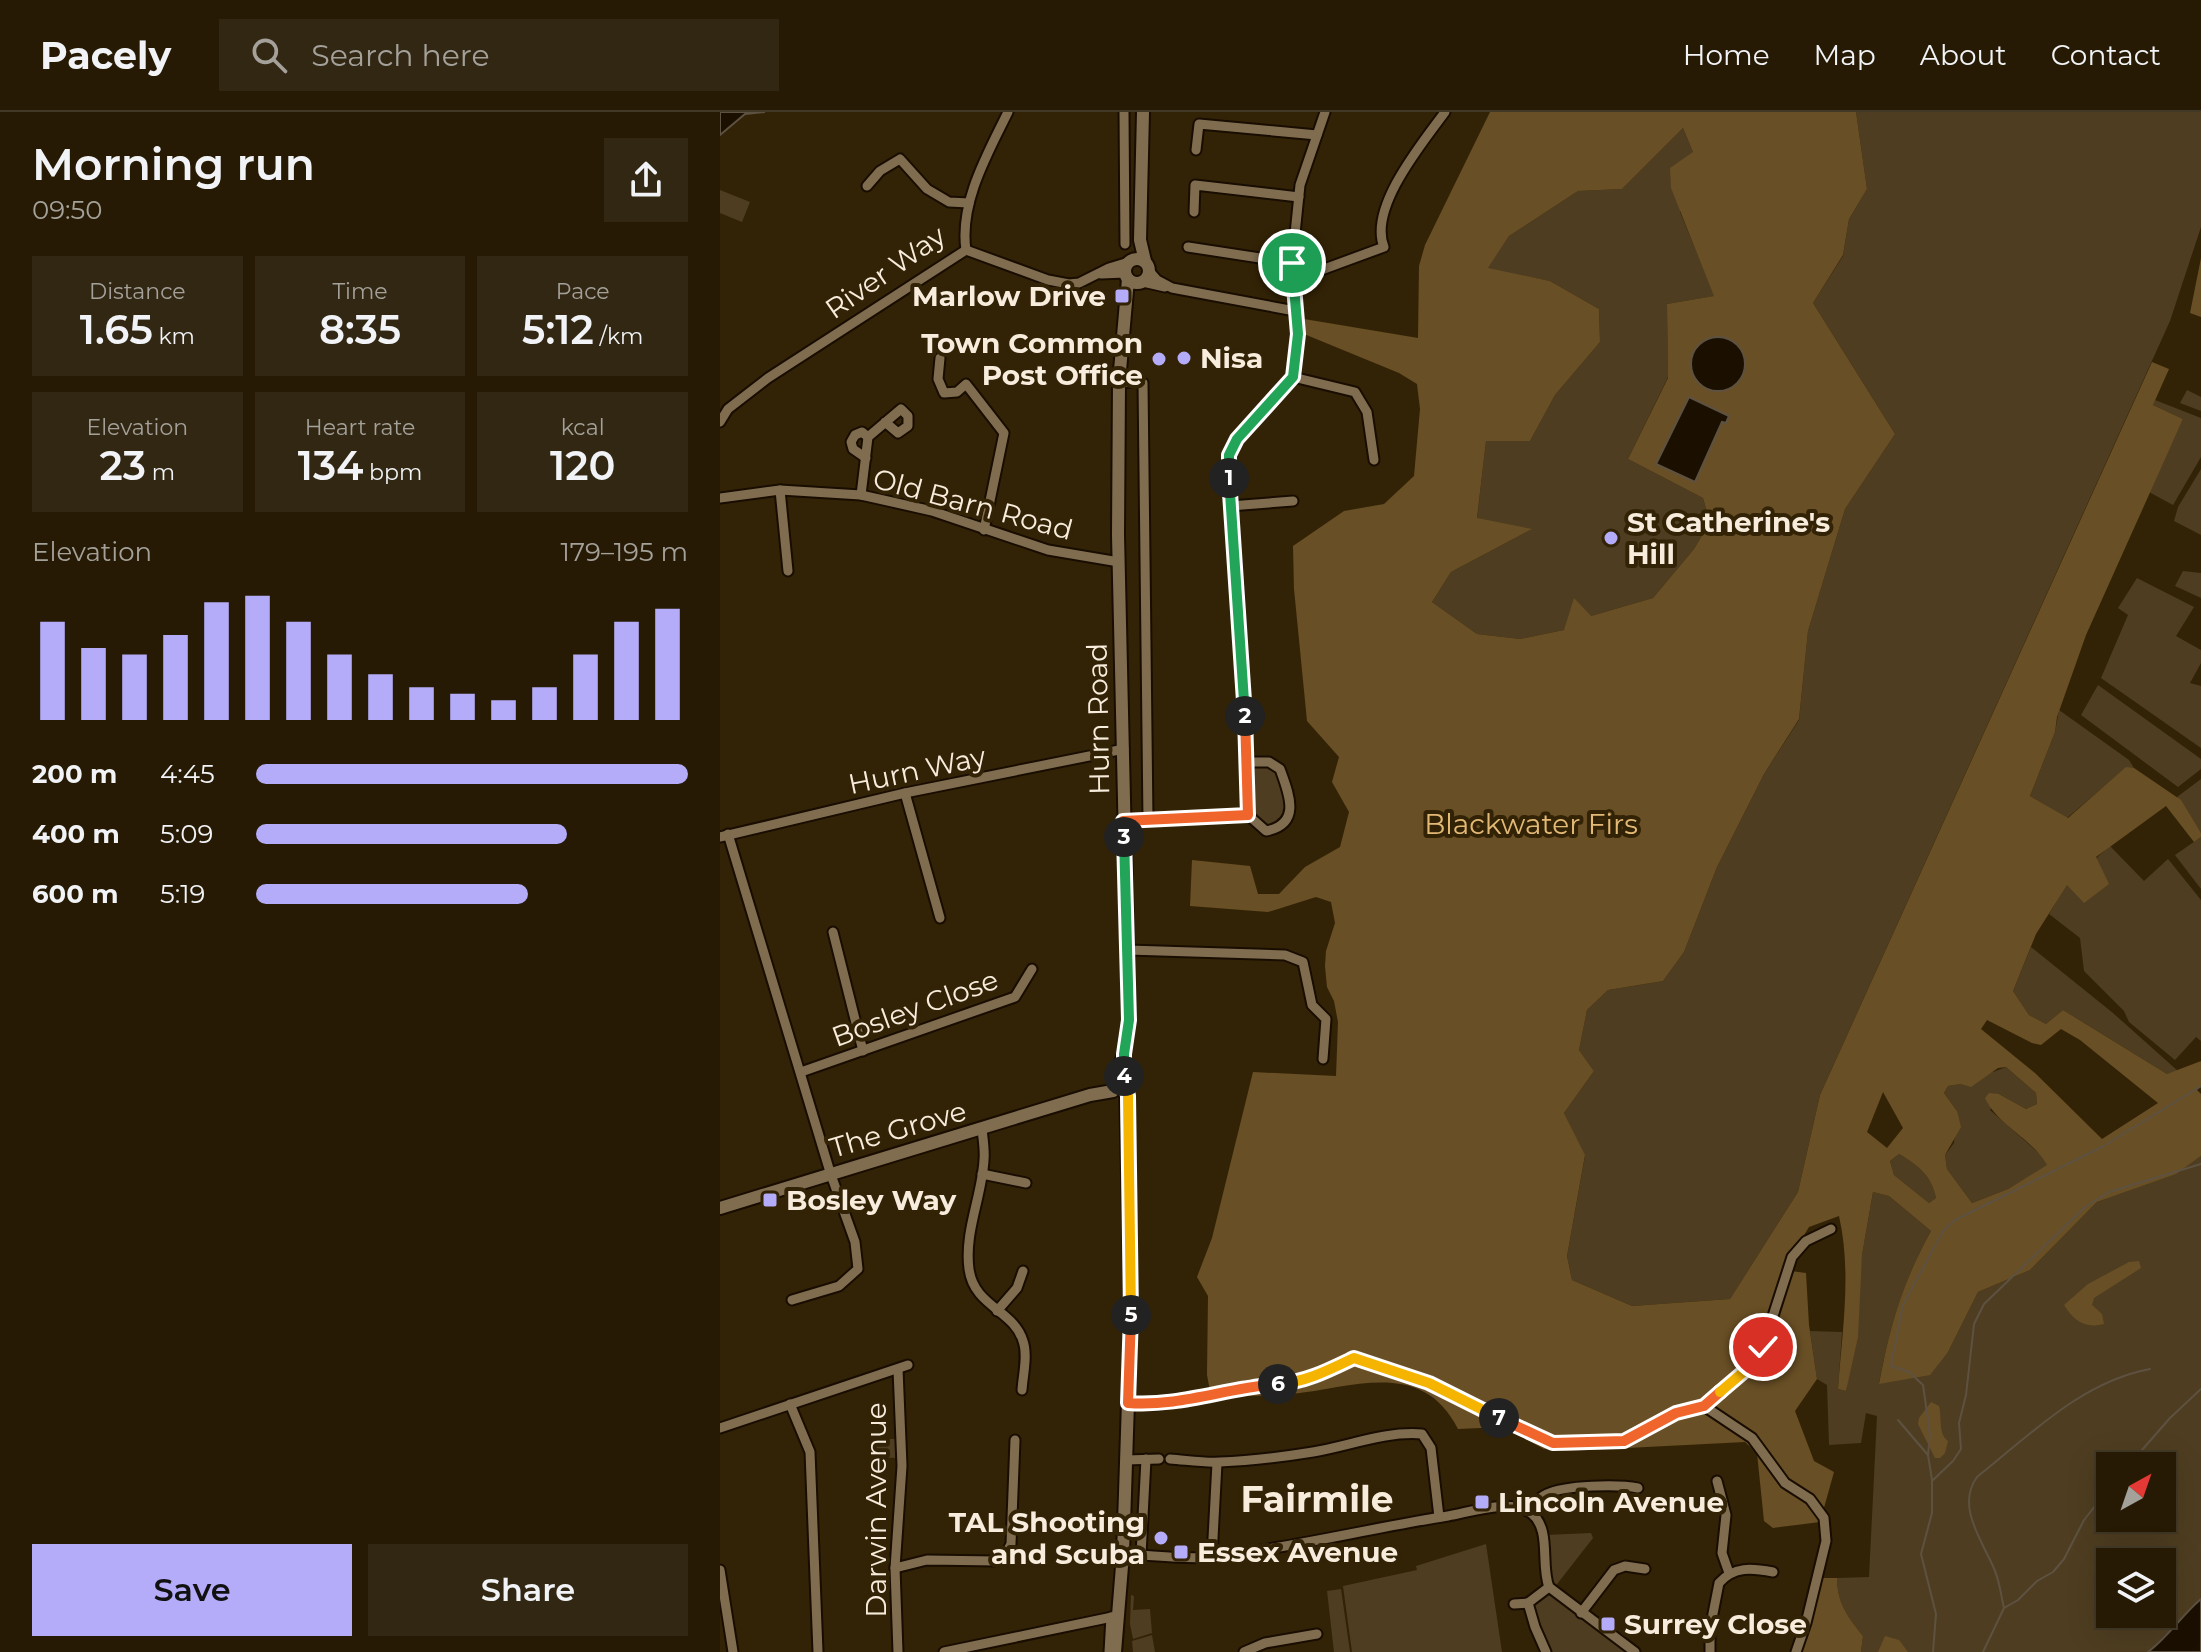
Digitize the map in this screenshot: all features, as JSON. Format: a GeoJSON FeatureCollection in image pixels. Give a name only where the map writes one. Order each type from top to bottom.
{"type":"FeatureCollection","features":[{"type":"Feature","properties":{"kind":"main road","name":"Hurn Road"},"geometry":{"type":"LineString","coordinates":[[1118,1084],[1129,1020],[1123,821],[1119,382],[1128,300],[1140,240],[1143,112]]}},
{"type":"Feature","properties":{"kind":"main road","name":"The Grove"},"geometry":{"type":"LineString","coordinates":[[720,1208],[781,1191],[830,1172],[982,1129],[1118,1084]]}},
{"type":"Feature","properties":{"kind":"main road"},"geometry":{"type":"LineString","coordinates":[[1115,1652],[1114,1616],[1123,1554],[1131,1311],[1128,1115],[1118,1084]]}},
{"type":"Feature","properties":{"kind":"street","name":"River Way"},"geometry":{"type":"LineString","coordinates":[[720,422],[728,409],[768,378],[966,250],[964,220],[969,203],[1008,112]]}},
{"type":"Feature","properties":{"kind":"street"},"geometry":{"type":"LineString","coordinates":[[1124,112],[1125,244]]}},
{"type":"Feature","properties":{"kind":"street"},"geometry":{"type":"LineString","coordinates":[[1248,815],[1238,584],[1228,463],[1232,447],[1248,425],[1293,377],[1297,345],[1292,263],[1300,185],[1325,112]]}},
{"type":"Feature","properties":{"kind":"street"},"geometry":{"type":"LineString","coordinates":[[1293,275],[1316,272],[1384,247],[1381,240],[1383,221],[1401,174],[1412,154],[1445,112]]}},
{"type":"Feature","properties":{"kind":"street"},"geometry":{"type":"LineString","coordinates":[[1196,150],[1199,124],[1317,135]]}},
{"type":"Feature","properties":{"kind":"street"},"geometry":{"type":"LineString","coordinates":[[867,186],[880,171],[900,159],[927,189],[949,202],[969,203]]}},
{"type":"Feature","properties":{"kind":"street"},"geometry":{"type":"LineString","coordinates":[[1194,212],[1195,185],[1299,197]]}},
{"type":"Feature","properties":{"kind":"street"},"geometry":{"type":"LineString","coordinates":[[1188,247],[1292,263]]}},
{"type":"Feature","properties":{"kind":"street"},"geometry":{"type":"LineString","coordinates":[[966,250],[1058,283],[1079,283],[1098,274],[1136,272],[1172,288],[1295,311]]}},
{"type":"Feature","properties":{"kind":"street"},"geometry":{"type":"LineString","coordinates":[[940,358],[938,379],[944,393],[957,392],[966,384],[1004,433],[984,530]]}},
{"type":"Feature","properties":{"kind":"street"},"geometry":{"type":"LineString","coordinates":[[1293,377],[1355,392],[1367,412],[1374,460]]}},
{"type":"Feature","properties":{"kind":"street","name":"Hurn Road"},"geometry":{"type":"LineString","coordinates":[[1119,382],[1143,383],[1148,821]]}},
{"type":"Feature","properties":{"kind":"street"},"geometry":{"type":"LineString","coordinates":[[861,495],[868,437],[885,422]]}},
{"type":"Feature","properties":{"kind":"street"},"geometry":{"type":"LineString","coordinates":[[866,458],[853,449],[851,442],[855,435],[862,432],[868,437]]}},
{"type":"Feature","properties":{"kind":"street"},"geometry":{"type":"LineString","coordinates":[[780,490],[788,571]]}},
{"type":"Feature","properties":{"kind":"street","name":"Old Barn Road"},"geometry":{"type":"LineString","coordinates":[[720,498],[780,490],[861,495],[932,511],[1048,550],[1119,562]]}},
{"type":"Feature","properties":{"kind":"street"},"geometry":{"type":"LineString","coordinates":[[1230,506],[1293,501]]}},
{"type":"Feature","properties":{"kind":"street","name":"Hurn Way"},"geometry":{"type":"LineString","coordinates":[[724,836],[905,793],[1124,749]]}},
{"type":"Feature","properties":{"kind":"street"},"geometry":{"type":"LineString","coordinates":[[1123,821],[1248,815],[1266,831],[1277,829],[1287,822],[1291,807],[1280,769],[1269,762],[1248,762]]}},
{"type":"Feature","properties":{"kind":"street"},"geometry":{"type":"LineString","coordinates":[[905,793],[940,918]]}},
{"type":"Feature","properties":{"kind":"street"},"geometry":{"type":"LineString","coordinates":[[724,836],[855,1242],[858,1269],[839,1286],[792,1300]]}},
{"type":"Feature","properties":{"kind":"street"},"geometry":{"type":"LineString","coordinates":[[833,932],[863,1051]]}},
{"type":"Feature","properties":{"kind":"street"},"geometry":{"type":"LineString","coordinates":[[1128,950],[1285,955],[1303,962],[1312,1005],[1326,1019],[1323,1059]]}},
{"type":"Feature","properties":{"kind":"street","name":"Bosley Close"},"geometry":{"type":"LineString","coordinates":[[801,1072],[1015,997],[1032,969]]}},
{"type":"Feature","properties":{"kind":"street"},"geometry":{"type":"LineString","coordinates":[[982,1129],[985,1158],[969,1250],[969,1271],[976,1292],[1017,1330],[1024,1343],[1022,1390]]}},
{"type":"Feature","properties":{"kind":"street"},"geometry":{"type":"LineString","coordinates":[[982,1174],[1026,1183]]}},
{"type":"Feature","properties":{"kind":"street"},"geometry":{"type":"LineString","coordinates":[[1128,1403],[1157,1405],[1250,1386],[1294,1383],[1315,1377],[1354,1358],[1429,1383],[1553,1443],[1624,1441],[1676,1413],[1704,1406],[1747,1369],[1763,1347],[1792,1257],[1806,1241],[1831,1229]]}},
{"type":"Feature","properties":{"kind":"street"},"geometry":{"type":"LineString","coordinates":[[997,1311],[1017,1288],[1023,1271]]}},
{"type":"Feature","properties":{"kind":"street","name":"Darwin Avenue"},"geometry":{"type":"LineString","coordinates":[[790,1404],[903,1367],[902,1466],[895,1568],[898,1652]]}},
{"type":"Feature","properties":{"kind":"street"},"geometry":{"type":"LineString","coordinates":[[720,1428],[790,1404],[810,1452],[818,1652]]}},
{"type":"Feature","properties":{"kind":"street"},"geometry":{"type":"LineString","coordinates":[[1704,1406],[1752,1438],[1785,1483],[1810,1499],[1824,1518],[1826,1541],[1796,1652]]}},
{"type":"Feature","properties":{"kind":"street"},"geometry":{"type":"LineString","coordinates":[[1170,1459],[1217,1463],[1315,1452],[1406,1433],[1422,1434],[1431,1448],[1439,1517]]}},
{"type":"Feature","properties":{"kind":"street"},"geometry":{"type":"LineString","coordinates":[[895,1568],[927,1560],[996,1561],[1005,1555],[1011,1544],[1012,1445]]}},
{"type":"Feature","properties":{"kind":"street"},"geometry":{"type":"LineString","coordinates":[[1141,1555],[1146,1459]]}},
{"type":"Feature","properties":{"kind":"street"},"geometry":{"type":"LineString","coordinates":[[1126,1460],[1159,1459]]}},
{"type":"Feature","properties":{"kind":"street"},"geometry":{"type":"LineString","coordinates":[[1212,1557],[1217,1463]]}},
{"type":"Feature","properties":{"kind":"street"},"geometry":{"type":"LineString","coordinates":[[1717,1481],[1726,1515],[1722,1553],[1729,1573]]}},
{"type":"Feature","properties":{"kind":"street"},"geometry":{"type":"LineString","coordinates":[[1527,1511],[1548,1493],[1559,1490],[1602,1486],[1638,1488]]}},
{"type":"Feature","properties":{"kind":"street"},"geometry":{"type":"LineString","coordinates":[[1123,1554],[1212,1557],[1439,1517],[1519,1507],[1537,1519],[1542,1528],[1544,1573],[1549,1587],[1635,1652]]}},
{"type":"Feature","properties":{"kind":"street"},"geometry":{"type":"LineString","coordinates":[[1581,1613],[1614,1570],[1625,1566],[1645,1569]]}},
{"type":"Feature","properties":{"kind":"street"},"geometry":{"type":"LineString","coordinates":[[1710,1652],[1710,1629],[1717,1588],[1729,1573],[1744,1569],[1773,1572]]}},
{"type":"Feature","properties":{"kind":"street"},"geometry":{"type":"LineString","coordinates":[[720,1570],[733,1652]]}},
{"type":"Feature","properties":{"kind":"street"},"geometry":{"type":"LineString","coordinates":[[1514,1604],[1528,1603],[1549,1587]]}},
{"type":"Feature","properties":{"kind":"street"},"geometry":{"type":"LineString","coordinates":[[1528,1603],[1546,1652]]}},
{"type":"Feature","properties":{"kind":"street"},"geometry":{"type":"LineString","coordinates":[[944,1652],[1114,1616],[1109,1652]]}},
{"type":"Feature","properties":{"kind":"street"},"geometry":{"type":"LineString","coordinates":[[1244,1652],[1265,1643],[1317,1634]]}},
{"type":"Feature","properties":{"kind":"shaded area"},"geometry":{"type":"Polygon","coordinates":[[[720,112],[765,112],[745,114],[720,135],[720,112]]]}},
{"type":"Feature","properties":{"kind":"shaded area"},"geometry":{"type":"Polygon","coordinates":[[[1856,112],[2201,112],[2201,227],[2170,321],[1820,1095],[1798,1192],[1730,1299],[1632,1306],[1572,1280],[1567,1256],[1585,1156],[1564,1113],[1594,1071],[1579,1050],[1587,1010],[1608,990],[1663,981],[1684,952],[1717,867],[1764,774],[1799,720],[1808,631],[1845,509],[1895,434],[1813,303],[1843,256],[1849,219],[1867,189],[1856,112]]]}},
{"type":"Feature","properties":{"kind":"shaded area"},"geometry":{"type":"Polygon","coordinates":[[[1683,128],[1693,152],[1680,212],[1715,296],[1667,304],[1668,377],[1628,459],[1703,498],[1710,522],[1694,549],[1653,598],[1591,616],[1564,630],[1520,639],[1477,634],[1432,602],[1451,572],[1530,530],[1477,519],[1486,441],[1530,441],[1555,395],[1600,342],[1599,309],[1550,281],[1487,269],[1509,236],[1578,191],[1622,189],[1683,128]]]}},
{"type":"Feature","properties":{"kind":"shaded area"},"geometry":{"type":"Polygon","coordinates":[[[720,190],[750,202],[742,222],[720,213],[720,190]]]}},
{"type":"Feature","properties":{"kind":"shaded area"},"geometry":{"type":"Polygon","coordinates":[[[1718,337],[1737,345],[1745,364],[1737,383],[1718,391],[1699,383],[1691,364],[1699,345],[1718,337]]]}},
{"type":"Feature","properties":{"kind":"shaded area"},"geometry":{"type":"Polygon","coordinates":[[[2187,390],[2201,397],[2201,411],[2180,403],[2187,390]]]}},
{"type":"Feature","properties":{"kind":"shaded area"},"geometry":{"type":"Polygon","coordinates":[[[1689,397],[1729,416],[1726,423],[1722,422],[1695,482],[1656,464],[1689,397]]]}},
{"type":"Feature","properties":{"kind":"shaded area"},"geometry":{"type":"Polygon","coordinates":[[[2155,400],[2201,418],[2201,457],[2173,505],[2149,492],[2183,419],[2153,405],[2155,400]]]}},
{"type":"Feature","properties":{"kind":"shaded area"},"geometry":{"type":"Polygon","coordinates":[[[2201,469],[2201,535],[2174,521],[2178,507],[2201,469]]]}},
{"type":"Feature","properties":{"kind":"shaded area"},"geometry":{"type":"Polygon","coordinates":[[[2183,571],[2201,573],[2201,598],[2175,586],[2183,571]]]}},
{"type":"Feature","properties":{"kind":"shaded area"},"geometry":{"type":"Polygon","coordinates":[[[2137,578],[2194,607],[2176,636],[2201,650],[2201,663],[2190,683],[2201,686],[2201,748],[2101,678],[2128,615],[2118,608],[2137,578]]]}},
{"type":"Feature","properties":{"kind":"shaded area"},"geometry":{"type":"Polygon","coordinates":[[[2098,685],[2201,759],[2201,769],[2178,787],[2081,715],[2098,685]]]}},
{"type":"Feature","properties":{"kind":"shaded area"},"geometry":{"type":"Polygon","coordinates":[[[2059,710],[2129,760],[2134,768],[2126,768],[2067,818],[2030,796],[2055,732],[2059,710]]]}},
{"type":"Feature","properties":{"kind":"shaded area"},"geometry":{"type":"Polygon","coordinates":[[[1269,765],[1278,770],[1288,808],[1284,820],[1267,828],[1251,814],[1251,766],[1269,765]]]}},
{"type":"Feature","properties":{"kind":"shaded area"},"geometry":{"type":"Polygon","coordinates":[[[2201,779],[2201,833],[2177,797],[2201,779]]]}},
{"type":"Feature","properties":{"kind":"shaded area"},"geometry":{"type":"Polygon","coordinates":[[[2201,837],[2201,889],[2175,855],[2201,837]]]}},
{"type":"Feature","properties":{"kind":"shaded area"},"geometry":{"type":"Polygon","coordinates":[[[2110,846],[2144,881],[2168,859],[2201,900],[2201,1041],[2196,1037],[2175,1060],[2129,1022],[2124,1011],[2084,971],[2080,938],[2049,914],[2067,884],[2110,846]]]}},
{"type":"Feature","properties":{"kind":"shaded area"},"geometry":{"type":"Polygon","coordinates":[[[2031,947],[2113,1013],[2178,1071],[2167,1074],[2063,1010],[2046,1024],[2029,1015],[2013,991],[2031,947]]]}},
{"type":"Feature","properties":{"kind":"shaded area"},"geometry":{"type":"Polygon","coordinates":[[[2006,1067],[2036,1093],[2037,1104],[2026,1109],[1999,1094],[1990,1110],[2041,1155],[2048,1165],[2008,1189],[1972,1203],[1947,1169],[1945,1155],[1954,1143],[1957,1111],[1944,1093],[1948,1086],[2006,1067]]]}},
{"type":"Feature","properties":{"kind":"shaded area"},"geometry":{"type":"Polygon","coordinates":[[[1899,1154],[1923,1172],[1936,1198],[1929,1203],[1894,1175],[1890,1161],[1899,1154]]]}},
{"type":"Feature","properties":{"kind":"shaded area"},"geometry":{"type":"Polygon","coordinates":[[[2201,1156],[2201,1599],[2176,1624],[2176,1548],[2096,1548],[2096,1628],[2172,1628],[2148,1652],[1861,1652],[1863,1636],[1841,1602],[1837,1578],[1869,1577],[1877,1416],[1866,1413],[1861,1443],[1829,1445],[1827,1385],[1817,1379],[1810,1331],[1842,1332],[1838,1389],[1846,1391],[1862,1255],[1873,1192],[1889,1196],[1931,1231],[1899,1305],[1879,1383],[1948,1352],[1978,1292],[2030,1270],[2097,1202],[2175,1174],[2201,1156]]]}},
{"type":"Feature","properties":{"kind":"shaded area"},"geometry":{"type":"Polygon","coordinates":[[[876,1439],[896,1439],[895,1458],[876,1457],[876,1439]]]}},
{"type":"Feature","properties":{"kind":"shaded area"},"geometry":{"type":"Polygon","coordinates":[[[1591,1533],[1593,1538],[1554,1588],[1549,1577],[1545,1535],[1591,1533]]]}},
{"type":"Feature","properties":{"kind":"shaded area"},"geometry":{"type":"Polygon","coordinates":[[[1486,1544],[1502,1652],[1352,1652],[1343,1586],[1417,1570],[1416,1566],[1486,1544]]]}},
{"type":"Feature","properties":{"kind":"shaded area"},"geometry":{"type":"Polygon","coordinates":[[[1341,1589],[1350,1652],[1334,1652],[1327,1591],[1341,1589]]]}},
{"type":"Feature","properties":{"kind":"shaded area"},"geometry":{"type":"Polygon","coordinates":[[[1549,1592],[1628,1652],[1549,1652],[1532,1606],[1549,1592]]]}},
{"type":"Feature","properties":{"kind":"shaded area"},"geometry":{"type":"Polygon","coordinates":[[[1131,1595],[1134,1596],[1133,1610],[1150,1609],[1152,1633],[1133,1639],[1130,1624],[1131,1595]]]}},
{"type":"Feature","properties":{"kind":"shaded area"},"geometry":{"type":"Polygon","coordinates":[[[2201,1599],[2201,1652],[2148,1652],[2176,1628],[2201,1599]]]}},
{"type":"Feature","properties":{"kind":"shaded area"},"geometry":{"type":"Polygon","coordinates":[[[1152,1635],[1155,1652],[1133,1652],[1132,1641],[1152,1635]]]}},
{"type":"Feature","properties":{"kind":"green space","name":"Blackwater Firs"},"geometry":{"type":"Polygon","coordinates":[[[1490,112],[1856,112],[1867,189],[1849,219],[1843,255],[1813,303],[1895,434],[1845,509],[1808,631],[1799,719],[1764,774],[1717,867],[1684,952],[1663,981],[1608,990],[1587,1010],[1579,1050],[1594,1071],[1564,1113],[1585,1155],[1567,1256],[1572,1280],[1632,1306],[1730,1299],[1798,1192],[1820,1095],[2152,362],[2169,369],[2153,405],[2183,419],[2086,635],[2057,717],[2055,732],[2030,796],[2068,818],[2126,767],[2134,768],[2181,800],[2201,837],[2194,842],[2166,806],[2096,857],[2109,884],[2084,903],[2067,885],[2036,934],[2013,991],[2029,1015],[2046,1024],[2063,1010],[2167,1074],[2201,1061],[2201,1085],[2197,1090],[2201,1094],[2201,1156],[2176,1174],[2097,1202],[2030,1270],[1978,1292],[1948,1352],[1930,1375],[1879,1384],[1898,1305],[1931,1231],[1889,1196],[1873,1192],[1862,1255],[1858,1337],[1846,1391],[1838,1389],[1845,1281],[1839,1216],[1809,1227],[1783,1270],[1806,1273],[1817,1379],[1795,1411],[1814,1461],[1834,1472],[1820,1522],[1773,1528],[1764,1521],[1757,1453],[1745,1442],[1568,1451],[1544,1449],[1503,1427],[1458,1429],[1443,1407],[1425,1393],[1406,1385],[1384,1383],[1292,1394],[1211,1396],[1207,1375],[1208,1296],[1197,1277],[1212,1238],[1253,1072],[1336,1076],[1338,1022],[1334,1001],[1327,987],[1325,966],[1326,951],[1335,923],[1331,902],[1316,897],[1268,912],[1190,906],[1192,860],[1250,866],[1258,894],[1279,894],[1305,867],[1340,847],[1349,812],[1332,782],[1339,757],[1307,721],[1294,589],[1293,546],[1344,511],[1384,504],[1414,476],[1420,409],[1417,384],[1399,373],[1304,334],[1304,319],[1418,338],[1419,266],[1425,245],[1490,112]],[[1683,128],[1622,189],[1578,191],[1509,236],[1488,268],[1550,281],[1599,309],[1600,342],[1555,395],[1530,441],[1486,441],[1477,518],[1532,529],[1451,572],[1432,602],[1477,634],[1520,639],[1564,630],[1574,598],[1591,616],[1653,598],[1694,549],[1710,522],[1703,498],[1628,459],[1668,378],[1667,304],[1714,296],[1671,188],[1670,168],[1693,152],[1683,128]],[[1987,1020],[1981,1029],[2035,1073],[2102,1139],[2158,1103],[2080,1040],[2061,1029],[2041,1045],[1987,1020]],[[2006,1067],[1998,1068],[1971,1087],[1961,1084],[1948,1086],[1944,1093],[1957,1111],[1961,1127],[1945,1155],[1947,1169],[1972,1203],[2008,1189],[2047,1165],[2033,1147],[1998,1116],[1985,1098],[1989,1093],[1999,1094],[2026,1109],[2037,1104],[2036,1093],[2006,1067]],[[1883,1092],[1867,1132],[1887,1148],[1903,1128],[1883,1092]],[[1899,1154],[1890,1161],[1894,1175],[1929,1203],[1936,1198],[1923,1172],[1899,1154]]]}},
{"type":"Feature","properties":{"kind":"green space"},"geometry":{"type":"Polygon","coordinates":[[[2201,258],[2201,317],[2190,313],[2201,258]]]}},
{"type":"Feature","properties":{"kind":"green space"},"geometry":{"type":"Polygon","coordinates":[[[2139,1261],[2141,1268],[2094,1298],[2092,1305],[2102,1314],[2104,1324],[2080,1322],[2064,1305],[2088,1284],[2129,1262],[2139,1261]]]}},
{"type":"Feature","properties":{"kind":"green space"},"geometry":{"type":"Polygon","coordinates":[[[1931,1402],[1939,1406],[1942,1430],[1948,1441],[1940,1458],[1935,1458],[1918,1424],[1931,1402]]]}},
{"type":"Feature","properties":{"kind":"green space"},"geometry":{"type":"Polygon","coordinates":[[[1822,1578],[1837,1578],[1841,1602],[1863,1636],[1861,1652],[1802,1652],[1822,1578]]]}},
{"type":"Feature","properties":{"kind":"green space"},"geometry":{"type":"Polygon","coordinates":[[[1885,1636],[1899,1640],[1908,1652],[1878,1652],[1885,1636]]]}},
{"type":"Feature","properties":{"kind":"waterway"},"geometry":{"type":"LineString","coordinates":[[1933,1652],[1936,1614],[1921,1554],[1932,1513],[1928,1455],[1930,1434],[1923,1385],[1909,1372],[1891,1366],[1903,1305],[1943,1231],[1955,1220],[2102,1147],[2201,1086]]}},
{"type":"Feature","properties":{"kind":"waterway"},"geometry":{"type":"LineString","coordinates":[[1933,1480],[1961,1449],[1959,1423],[1966,1395],[1974,1324],[1984,1304],[2085,1207],[2109,1192],[2201,1164]]}},
{"type":"Feature","properties":{"kind":"waterway"},"geometry":{"type":"LineString","coordinates":[[2004,1608],[1997,1576],[1970,1513],[1971,1489],[1977,1477],[2079,1398],[2101,1385],[2150,1369]]}},
{"type":"Feature","properties":{"kind":"waterway"},"geometry":{"type":"LineString","coordinates":[[2140,1452],[2201,1389]]}},
{"type":"Feature","properties":{"kind":"waterway"},"geometry":{"type":"LineString","coordinates":[[1898,1420],[1928,1455]]}},
{"type":"Feature","properties":{"kind":"waterway"},"geometry":{"type":"LineString","coordinates":[[1983,1652],[2004,1608],[2053,1572],[2096,1505]]}},
{"type":"Feature","properties":{"kind":"place","name":"Marlow Drive"},"geometry":{"type":"Point","coordinates":[1122,296]}},
{"type":"Feature","properties":{"kind":"place","name":"Nisa"},"geometry":{"type":"Point","coordinates":[1184,358]}},
{"type":"Feature","properties":{"kind":"place","name":"Town Common Post Office"},"geometry":{"type":"Point","coordinates":[1159,359]}},
{"type":"Feature","properties":{"kind":"place","name":"St Catherine's Hill"},"geometry":{"type":"Point","coordinates":[1611,538]}},
{"type":"Feature","properties":{"kind":"place","name":"Bosley Way"},"geometry":{"type":"Point","coordinates":[770,1200]}},
{"type":"Feature","properties":{"kind":"place","name":"Lincoln Avenue"},"geometry":{"type":"Point","coordinates":[1482,1502]}},
{"type":"Feature","properties":{"kind":"place","name":"TAL Shooting and Scuba"},"geometry":{"type":"Point","coordinates":[1161,1538]}},
{"type":"Feature","properties":{"kind":"place","name":"Essex Avenue"},"geometry":{"type":"Point","coordinates":[1181,1552]}},
{"type":"Feature","properties":{"kind":"place","name":"Surrey Close"},"geometry":{"type":"Point","coordinates":[1608,1624]}},
{"type":"Feature","properties":{"kind":"district","name":"Fairmile"},"geometry":{"type":"Point","coordinates":[1317,1499]}},
{"type":"Feature","properties":{"kind":"route"},"geometry":{"type":"LineString","coordinates":[[1292,263],[1298,334],[1293,377],[1237,439],[1228,463],[1238,584],[1248,815],[1123,821],[1129,978],[1129,1020],[1124,1054],[1128,1096],[1131,1311],[1128,1403],[1157,1405],[1250,1386],[1294,1383],[1315,1377],[1354,1358],[1429,1383],[1553,1443],[1624,1441],[1676,1413],[1704,1406],[1747,1369],[1763,1347]]}}]}
